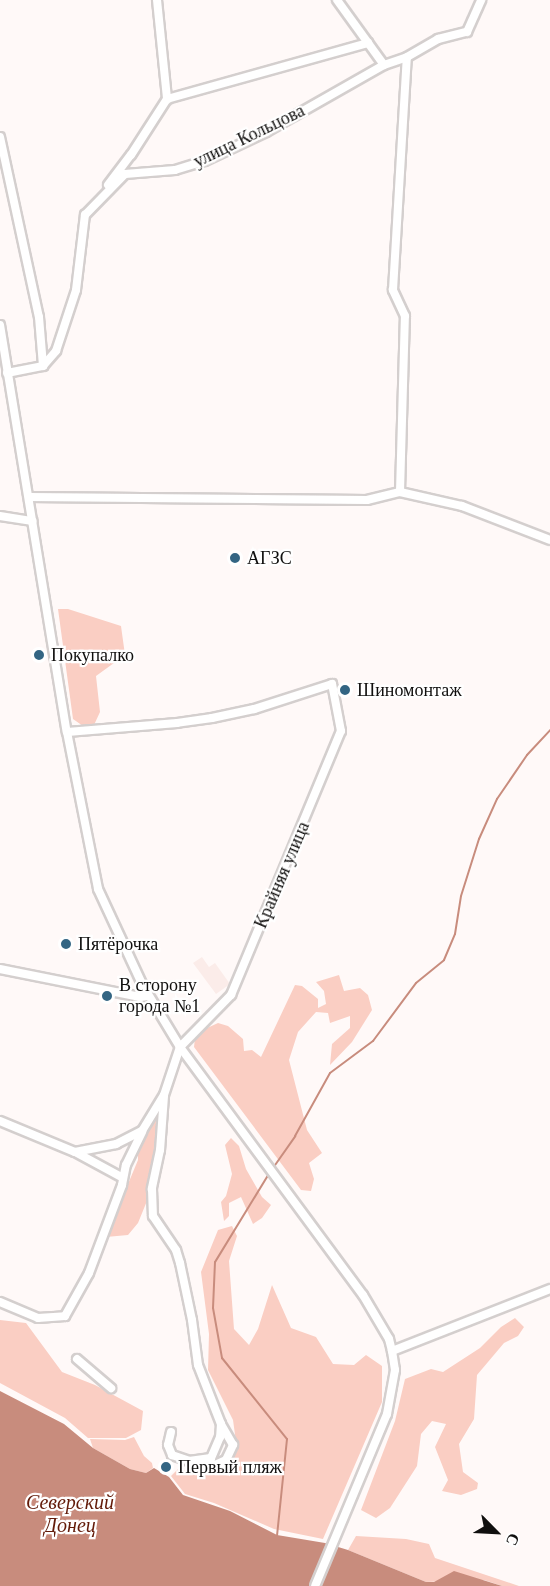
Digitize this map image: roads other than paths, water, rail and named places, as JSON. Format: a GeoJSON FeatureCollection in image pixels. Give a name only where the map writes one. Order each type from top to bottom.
{"type":"FeatureCollection","features":[{"type":"Feature","properties":{"kind":"street"},"geometry":{"type":"LineString","coordinates":[[104,193],[167,99],[157,0]]}},
{"type":"Feature","properties":{"kind":"street"},"geometry":{"type":"LineString","coordinates":[[337,0],[384,65]]}},
{"type":"Feature","properties":{"kind":"street","name":"улица Кольцова"},"geometry":{"type":"LineString","coordinates":[[43,366],[56,351],[76,290],[85,214],[124,174],[176,170],[205,161],[266,132],[384,65],[407,57],[438,39],[467,32],[481,0]]}},
{"type":"Feature","properties":{"kind":"street"},"geometry":{"type":"LineString","coordinates":[[167,99],[368,44]]}},
{"type":"Feature","properties":{"kind":"street"},"geometry":{"type":"LineString","coordinates":[[400,492],[405,316],[393,290],[407,57]]}},
{"type":"Feature","properties":{"kind":"street"},"geometry":{"type":"LineString","coordinates":[[0,137],[39,317],[43,366],[8,373]]}},
{"type":"Feature","properties":{"kind":"street"},"geometry":{"type":"LineString","coordinates":[[0,325],[66,732],[98,889],[121,944],[148,996],[180,1047],[363,1295],[389,1339],[392,1351],[394,1370],[392,1393],[368,1463],[315,1586]]}},
{"type":"Feature","properties":{"kind":"street"},"geometry":{"type":"LineString","coordinates":[[28,496],[367,500],[400,492],[462,506],[550,540]]}},
{"type":"Feature","properties":{"kind":"street"},"geometry":{"type":"LineString","coordinates":[[0,516],[33,521]]}},
{"type":"Feature","properties":{"kind":"street","name":"Крайняя улица"},"geometry":{"type":"LineString","coordinates":[[66,732],[212,718],[254,709],[332,684],[341,730],[245,962],[231,995],[180,1047]]}},
{"type":"Feature","properties":{"kind":"street"},"geometry":{"type":"LineString","coordinates":[[0,969],[140,997],[148,996]]}},
{"type":"Feature","properties":{"kind":"street"},"geometry":{"type":"LineString","coordinates":[[0,1302],[38,1318],[65,1316],[89,1273],[126,1165],[142,1131],[164,1095],[180,1047]]}},
{"type":"Feature","properties":{"kind":"street"},"geometry":{"type":"LineString","coordinates":[[164,1095],[159,1150],[152,1189],[153,1216],[176,1250],[191,1311],[198,1365],[221,1424],[229,1434],[233,1445],[230,1455],[220,1464],[210,1464],[210,1458],[220,1437],[221,1424]]}},
{"type":"Feature","properties":{"kind":"street"},"geometry":{"type":"LineString","coordinates":[[0,1121],[75,1152],[123,1178]]}},
{"type":"Feature","properties":{"kind":"street"},"geometry":{"type":"LineString","coordinates":[[75,1152],[116,1144],[142,1131]]}},
{"type":"Feature","properties":{"kind":"street"},"geometry":{"type":"LineString","coordinates":[[392,1351],[550,1289]]}},
{"type":"Feature","properties":{"kind":"street"},"geometry":{"type":"LineString","coordinates":[[77,1359],[111,1388]]}},
{"type":"Feature","properties":{"kind":"street"},"geometry":{"type":"LineString","coordinates":[[171,1432],[168,1445],[172,1455],[189,1461],[210,1458]]}},
{"type":"Feature","properties":{"kind":"water","name":"Северский Донец"},"geometry":{"type":"Polygon","coordinates":[[[0,1391],[64,1424],[93,1448],[130,1469],[146,1473],[154,1468],[169,1477],[183,1495],[230,1511],[277,1535],[325,1543],[348,1550],[426,1582],[434,1582],[454,1571],[502,1586],[0,1586],[0,1391]]]}},
{"type":"Feature","properties":{"kind":"waterway"},"geometry":{"type":"LineString","coordinates":[[273,1168],[295,1136],[330,1073],[373,1041],[416,983],[444,960],[455,934],[461,896],[479,839],[497,799],[527,755],[550,730]]}},
{"type":"Feature","properties":{"kind":"waterway"},"geometry":{"type":"LineString","coordinates":[[270,1172],[215,1262],[213,1308],[222,1358],[287,1439],[277,1535]]}},
{"type":"Feature","properties":{"kind":"place","name":"АГЗС"},"geometry":{"type":"Point","coordinates":[235,558]}},
{"type":"Feature","properties":{"kind":"place","name":"Покупалко"},"geometry":{"type":"Point","coordinates":[39,655]}},
{"type":"Feature","properties":{"kind":"place","name":"Шиномонтаж"},"geometry":{"type":"Point","coordinates":[345,690]}},
{"type":"Feature","properties":{"kind":"place","name":"Пятёрочка"},"geometry":{"type":"Point","coordinates":[66,944]}},
{"type":"Feature","properties":{"kind":"place","name":"В сторону города №1"},"geometry":{"type":"Point","coordinates":[107,996]}},
{"type":"Feature","properties":{"kind":"place","name":"Первый пляж"},"geometry":{"type":"Point","coordinates":[166,1467]}}]}
